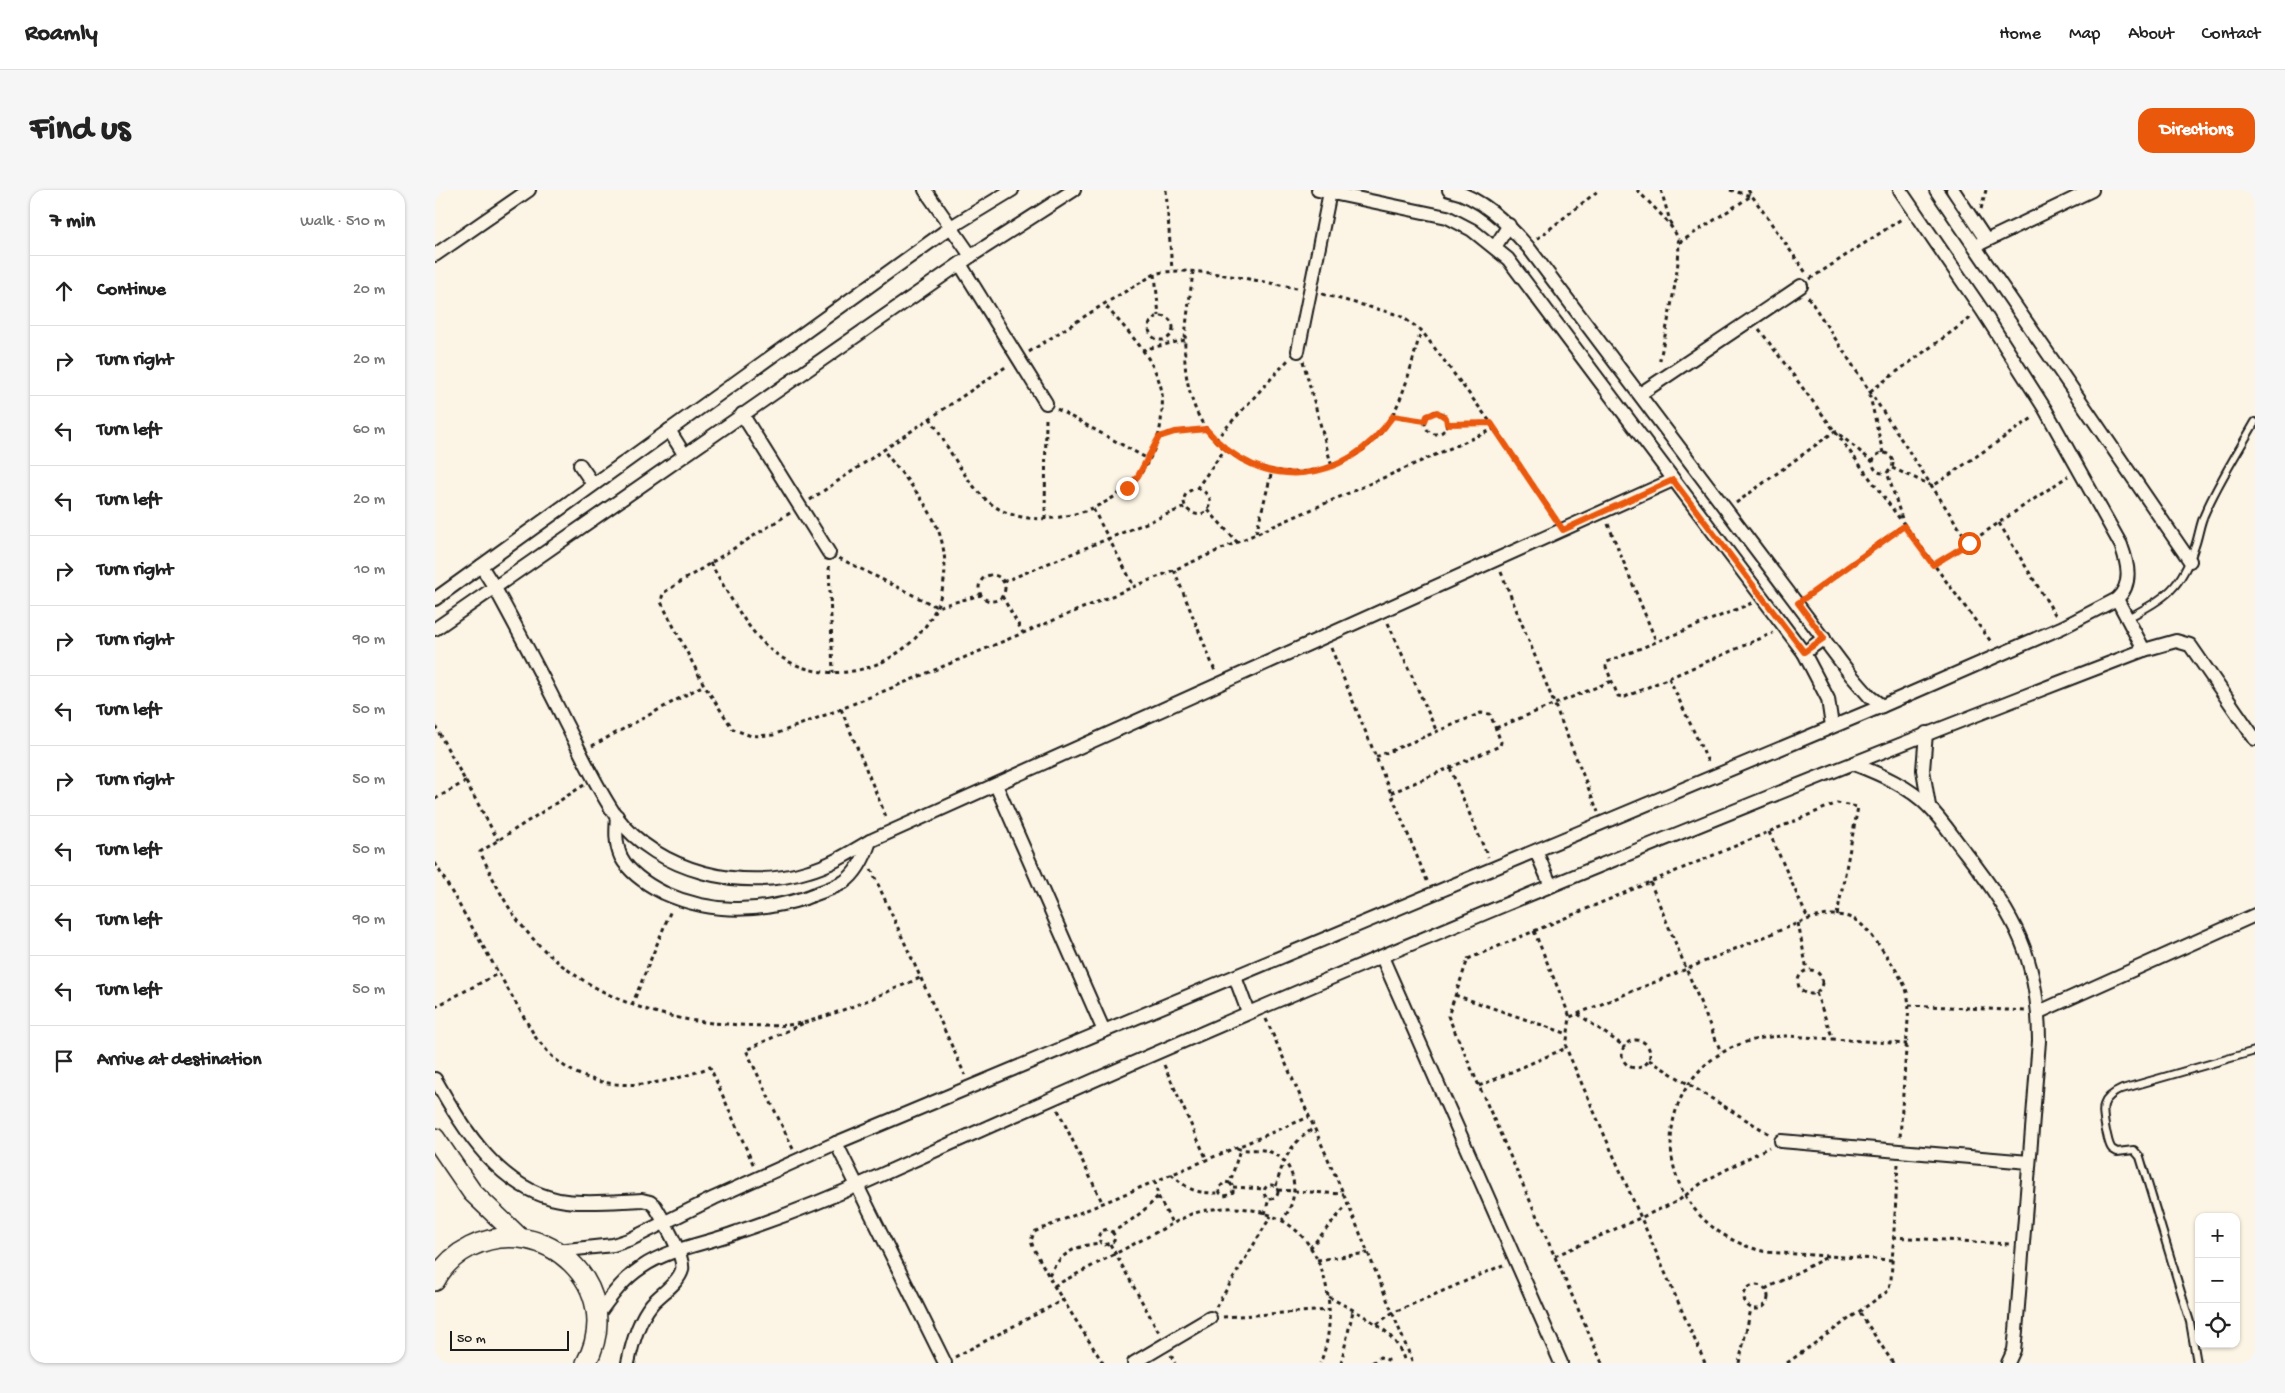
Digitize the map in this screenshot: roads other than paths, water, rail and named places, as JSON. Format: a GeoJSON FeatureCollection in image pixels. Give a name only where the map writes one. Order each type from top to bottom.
{"type":"FeatureCollection","features":[{"type":"Feature","properties":{"kind":"street"},"geometry":{"type":"LineString","coordinates":[[435,255],[529,190]]}},
{"type":"Feature","properties":{"kind":"street"},"geometry":{"type":"LineString","coordinates":[[925,190],[971,256]]}},
{"type":"Feature","properties":{"kind":"street"},"geometry":{"type":"LineString","coordinates":[[435,599],[951,227],[1013,190]]}},
{"type":"Feature","properties":{"kind":"street"},"geometry":{"type":"LineString","coordinates":[[435,629],[971,256],[1074,190]]}},
{"type":"Feature","properties":{"kind":"street"},"geometry":{"type":"LineString","coordinates":[[1451,190],[1485,208],[1509,225],[1528,247],[1860,686],[1882,706]]}},
{"type":"Feature","properties":{"kind":"street"},"geometry":{"type":"LineString","coordinates":[[557,1251],[613,1245],[665,1224],[836,1143],[1882,706],[2063,627],[2117,599],[2124,593],[2128,582],[2125,557],[2079,469],[2045,410],[1982,310],[1900,190]]}},
{"type":"Feature","properties":{"kind":"street"},"geometry":{"type":"LineString","coordinates":[[1936,190],[1981,243]]}},
{"type":"Feature","properties":{"kind":"street"},"geometry":{"type":"LineString","coordinates":[[1953,190],[1981,243],[2189,561]]}},
{"type":"Feature","properties":{"kind":"street"},"geometry":{"type":"LineString","coordinates":[[1981,243],[2092,190]]}},
{"type":"Feature","properties":{"kind":"street"},"geometry":{"type":"LineString","coordinates":[[1299,349],[1310,291],[1324,191],[1447,217],[1472,230],[1508,259],[1761,599],[1804,652],[1826,693],[1832,726]]}},
{"type":"Feature","properties":{"kind":"street"},"geometry":{"type":"LineString","coordinates":[[1495,247],[1509,225]]}},
{"type":"Feature","properties":{"kind":"street"},"geometry":{"type":"LineString","coordinates":[[960,264],[1046,403]]}},
{"type":"Feature","properties":{"kind":"street"},"geometry":{"type":"LineString","coordinates":[[1640,394],[1806,283]]}},
{"type":"Feature","properties":{"kind":"street"},"geometry":{"type":"LineString","coordinates":[[742,414],[829,553]]}},
{"type":"Feature","properties":{"kind":"street"},"geometry":{"type":"LineString","coordinates":[[669,430],[684,454]]}},
{"type":"Feature","properties":{"kind":"street"},"geometry":{"type":"LineString","coordinates":[[580,465],[593,484]]}},
{"type":"Feature","properties":{"kind":"street"},"geometry":{"type":"LineString","coordinates":[[481,566],[495,588],[580,753],[617,816],[638,838],[663,855],[690,868],[719,877],[749,880],[780,878],[809,871],[837,860],[870,841],[1673,480]]}},
{"type":"Feature","properties":{"kind":"street"},"geometry":{"type":"LineString","coordinates":[[2117,599],[2144,650]]}},
{"type":"Feature","properties":{"kind":"street"},"geometry":{"type":"LineString","coordinates":[[1804,652],[1824,638]]}},
{"type":"Feature","properties":{"kind":"street"},"geometry":{"type":"LineString","coordinates":[[596,1317],[627,1278],[643,1266],[678,1250],[739,1232],[856,1186],[1052,1097],[1248,1012],[1926,733],[2144,650],[2176,641],[2191,645],[2255,739]]}},
{"type":"Feature","properties":{"kind":"street"},"geometry":{"type":"LineString","coordinates":[[1926,733],[1923,770],[1929,806]]}},
{"type":"Feature","properties":{"kind":"street"},"geometry":{"type":"LineString","coordinates":[[1854,764],[1893,782],[1929,806],[2006,907],[2027,952],[2039,1012],[2039,1040],[2016,1331],[2013,1350],[2008,1363]]}},
{"type":"Feature","properties":{"kind":"street"},"geometry":{"type":"LineString","coordinates":[[996,785],[1104,1031]]}},
{"type":"Feature","properties":{"kind":"street"},"geometry":{"type":"LineString","coordinates":[[617,816],[615,835],[621,857],[635,874],[650,886],[676,898],[723,910],[772,907],[821,892],[845,882],[865,856],[870,841]]}},
{"type":"Feature","properties":{"kind":"street"},"geometry":{"type":"LineString","coordinates":[[1536,851],[1551,886]]}},
{"type":"Feature","properties":{"kind":"street"},"geometry":{"type":"LineString","coordinates":[[2039,1012],[2255,915]]}},
{"type":"Feature","properties":{"kind":"street"},"geometry":{"type":"LineString","coordinates":[[1382,957],[1561,1363]]}},
{"type":"Feature","properties":{"kind":"street"},"geometry":{"type":"LineString","coordinates":[[1235,977],[1248,1012]]}},
{"type":"Feature","properties":{"kind":"street"},"geometry":{"type":"LineString","coordinates":[[435,1078],[466,1130],[491,1160],[514,1180],[531,1190],[566,1201],[650,1202],[655,1206],[678,1250],[682,1262],[682,1270],[679,1277],[649,1307],[636,1334],[628,1363]]}},
{"type":"Feature","properties":{"kind":"street"},"geometry":{"type":"LineString","coordinates":[[435,1138],[472,1192],[519,1237]]}},
{"type":"Feature","properties":{"kind":"street"},"geometry":{"type":"LineString","coordinates":[[1781,1140],[2029,1162]]}},
{"type":"Feature","properties":{"kind":"street"},"geometry":{"type":"LineString","coordinates":[[836,1143],[945,1363]]}},
{"type":"Feature","properties":{"kind":"street"},"geometry":{"type":"LineString","coordinates":[[435,1281],[445,1266],[466,1249],[492,1239],[519,1237],[545,1244],[571,1262],[582,1275],[590,1290],[596,1317],[596,1331],[588,1361]]}},
{"type":"Feature","properties":{"kind":"street"},"geometry":{"type":"LineString","coordinates":[[1134,1363],[1210,1318]]}},
{"type":"Feature","properties":{"kind":"lane"},"geometry":{"type":"LineString","coordinates":[[2127,618],[2170,592],[2181,580],[2207,509],[2255,422]]}},
{"type":"Feature","properties":{"kind":"lane"},"geometry":{"type":"LineString","coordinates":[[2197,1363],[2190,1322],[2140,1157],[2134,1150],[2117,1152],[2112,1150],[2102,1109],[2106,1100],[2113,1093],[2122,1089],[2255,1051]]}}]}
